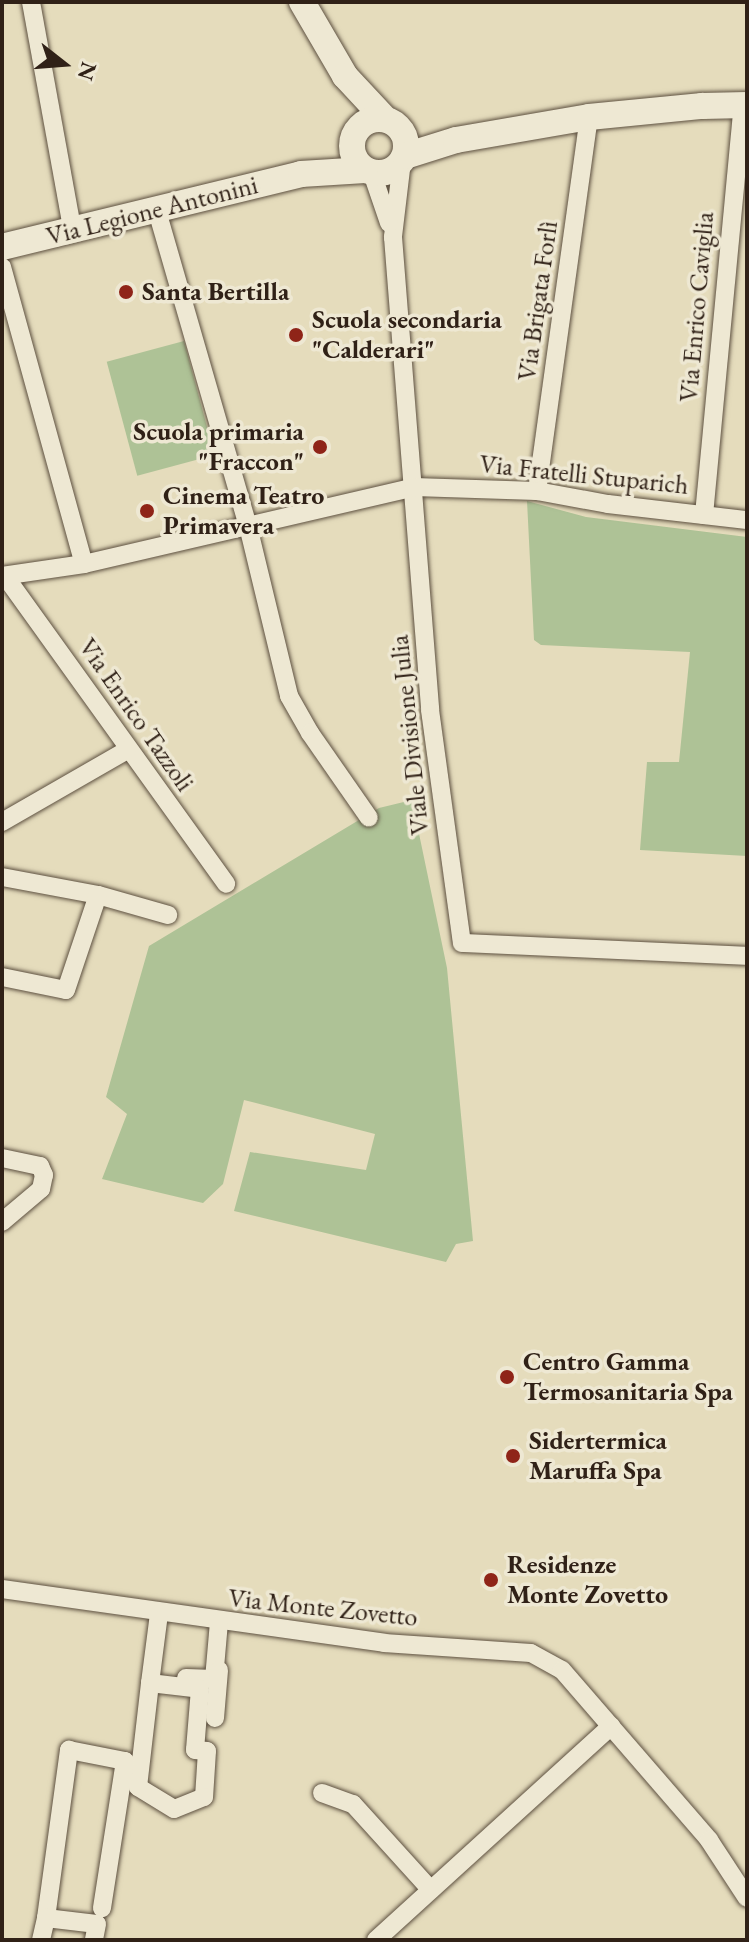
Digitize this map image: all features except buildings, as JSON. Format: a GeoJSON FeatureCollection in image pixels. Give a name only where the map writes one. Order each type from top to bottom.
{"type":"FeatureCollection","features":[{"type":"Feature","properties":{"kind":"street"},"geometry":{"type":"LineString","coordinates":[[31,2],[73,232]]}},
{"type":"Feature","properties":{"kind":"street"},"geometry":{"type":"LineString","coordinates":[[302,2],[345,76],[393,124],[406,142],[403,158]]}},
{"type":"Feature","properties":{"kind":"street"},"geometry":{"type":"LineString","coordinates":[[345,76],[354,159],[369,171],[389,172],[403,158],[456,140],[589,117],[745,105]]}},
{"type":"Feature","properties":{"kind":"street","name":"Via Enrico Caviglia"},"geometry":{"type":"LineString","coordinates":[[704,515],[745,105]]}},
{"type":"Feature","properties":{"kind":"street","name":"Via Brigata Forlì"},"geometry":{"type":"LineString","coordinates":[[537,491],[589,117]]}},
{"type":"Feature","properties":{"kind":"street"},"geometry":{"type":"LineString","coordinates":[[353,138],[368,121],[456,140]]}},
{"type":"Feature","properties":{"kind":"street","name":"Via Legione Antonini"},"geometry":{"type":"LineString","coordinates":[[301,174],[353,138]]}},
{"type":"Feature","properties":{"kind":"street","name":"Viale Divisione Julia"},"geometry":{"type":"LineString","coordinates":[[403,158],[393,237],[430,710],[462,943],[747,956]]}},
{"type":"Feature","properties":{"kind":"street","name":"Via Legione Antonini"},"geometry":{"type":"LineString","coordinates":[[2,247],[301,174],[369,171]]}},
{"type":"Feature","properties":{"kind":"street","name":"Viale Divisione Julia"},"geometry":{"type":"LineString","coordinates":[[369,171],[393,237]]}},
{"type":"Feature","properties":{"kind":"street"},"geometry":{"type":"LineString","coordinates":[[157,211],[248,526],[289,696],[310,733],[369,818]]}},
{"type":"Feature","properties":{"kind":"street"},"geometry":{"type":"LineString","coordinates":[[2,267],[84,564]]}},
{"type":"Feature","properties":{"kind":"street","name":"Via Fratelli Stuparich"},"geometry":{"type":"LineString","coordinates":[[4,576],[84,564],[414,487],[537,491],[608,504],[747,520]]}},
{"type":"Feature","properties":{"kind":"street","name":"Via Enrico Tazzoli"},"geometry":{"type":"LineString","coordinates":[[4,576],[226,884]]}},
{"type":"Feature","properties":{"kind":"street"},"geometry":{"type":"LineString","coordinates":[[2,822],[127,750]]}},
{"type":"Feature","properties":{"kind":"street"},"geometry":{"type":"LineString","coordinates":[[2,877],[98,895],[168,915]]}},
{"type":"Feature","properties":{"kind":"street"},"geometry":{"type":"LineString","coordinates":[[2,977],[66,990],[98,895]]}},
{"type":"Feature","properties":{"kind":"street"},"geometry":{"type":"LineString","coordinates":[[2,1158],[40,1166],[44,1175],[41,1189],[2,1222]]}},
{"type":"Feature","properties":{"kind":"street","name":"Via Monte Zovetto"},"geometry":{"type":"LineString","coordinates":[[2,1589],[221,1623],[384,1643],[531,1653],[562,1670],[709,1840],[747,1898]]}},
{"type":"Feature","properties":{"kind":"street"},"geometry":{"type":"LineString","coordinates":[[150,1678],[200,1689],[195,1750],[207,1751],[204,1797],[174,1809],[138,1787],[150,1678],[159,1614]]}},
{"type":"Feature","properties":{"kind":"street"},"geometry":{"type":"LineString","coordinates":[[150,1678],[213,1681],[221,1623]]}},
{"type":"Feature","properties":{"kind":"street"},"geometry":{"type":"LineString","coordinates":[[215,1718],[221,1623]]}},
{"type":"Feature","properties":{"kind":"street"},"geometry":{"type":"LineString","coordinates":[[376,1940],[611,1726]]}},
{"type":"Feature","properties":{"kind":"street"},"geometry":{"type":"LineString","coordinates":[[41,1940],[69,1750],[125,1761],[102,1908]]}},
{"type":"Feature","properties":{"kind":"street"},"geometry":{"type":"LineString","coordinates":[[322,1793],[353,1804],[431,1890]]}},
{"type":"Feature","properties":{"kind":"street"},"geometry":{"type":"LineString","coordinates":[[46,1918],[97,1924],[94,1940]]}},
{"type":"Feature","properties":{"kind":"green space"},"geometry":{"type":"Polygon","coordinates":[[[184,341],[215,455],[137,476],[107,362],[184,341]]]}},
{"type":"Feature","properties":{"kind":"green space"},"geometry":{"type":"Polygon","coordinates":[[[527,501],[586,517],[747,537],[747,856],[640,850],[647,762],[679,762],[690,652],[541,645],[534,640],[527,501]]]}},
{"type":"Feature","properties":{"kind":"green space"},"geometry":{"type":"Polygon","coordinates":[[[412,800],[447,968],[473,1241],[456,1244],[446,1262],[234,1211],[250,1152],[366,1170],[375,1134],[244,1100],[223,1184],[203,1203],[102,1179],[127,1114],[106,1097],[149,946],[379,808],[412,800]]]}},
{"type":"Feature","properties":{"kind":"place","name":"Santa Bertilla"},"geometry":{"type":"Point","coordinates":[126,292]}},
{"type":"Feature","properties":{"kind":"place","name":"Scuola secondaria \"Calderari\""},"geometry":{"type":"Point","coordinates":[296,335]}},
{"type":"Feature","properties":{"kind":"place","name":"Scuola primaria \"Fraccon\""},"geometry":{"type":"Point","coordinates":[320,447]}},
{"type":"Feature","properties":{"kind":"place","name":"Cinema Teatro Primavera"},"geometry":{"type":"Point","coordinates":[147,511]}},
{"type":"Feature","properties":{"kind":"place","name":"Centro Gamma Termosanitaria Spa"},"geometry":{"type":"Point","coordinates":[507,1377]}},
{"type":"Feature","properties":{"kind":"place","name":"Sidertermica Maruffa Spa"},"geometry":{"type":"Point","coordinates":[513,1456]}},
{"type":"Feature","properties":{"kind":"place","name":"Residenze Monte Zovetto"},"geometry":{"type":"Point","coordinates":[491,1580]}}]}
